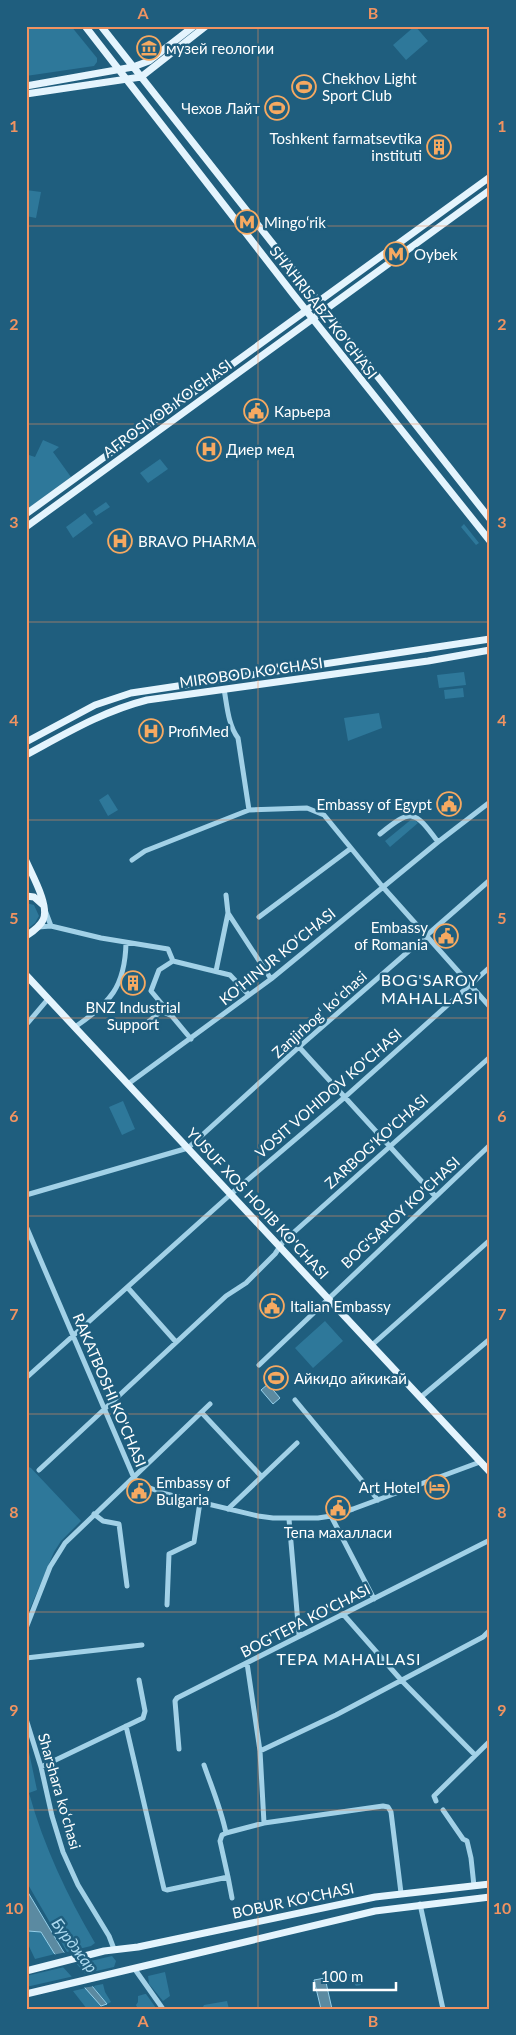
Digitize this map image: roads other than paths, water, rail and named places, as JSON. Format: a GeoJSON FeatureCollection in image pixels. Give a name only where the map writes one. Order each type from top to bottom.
{"type":"FeatureCollection","features":[{"type":"Feature","properties":{"kind":"main road","name":"SHAHRISABZ KO'CHASI"},"geometry":{"type":"LineString","coordinates":[[85,26],[312,319],[490,541]]}},
{"type":"Feature","properties":{"kind":"main road","name":"SHAHRISABZ KO'CHASI"},"geometry":{"type":"LineString","coordinates":[[101,26],[490,519]]}},
{"type":"Feature","properties":{"kind":"main road"},"geometry":{"type":"LineString","coordinates":[[26,86],[133,67],[149,61],[194,26]]}},
{"type":"Feature","properties":{"kind":"main road"},"geometry":{"type":"LineString","coordinates":[[26,94],[141,77],[206,26]]}},
{"type":"Feature","properties":{"kind":"main road"},"geometry":{"type":"LineString","coordinates":[[97,74],[105,69],[109,57]]}},
{"type":"Feature","properties":{"kind":"main road","name":"AFROSIYOB KO'CHASI"},"geometry":{"type":"LineString","coordinates":[[26,514],[490,177]]}},
{"type":"Feature","properties":{"kind":"main road","name":"AFROSIYOB KO'CHASI"},"geometry":{"type":"LineString","coordinates":[[26,527],[490,190]]}},
{"type":"Feature","properties":{"kind":"main road","name":"MIROBOD KO'CHASI"},"geometry":{"type":"LineString","coordinates":[[26,742],[95,705],[124,695],[490,639]]}},
{"type":"Feature","properties":{"kind":"main road"},"geometry":{"type":"LineString","coordinates":[[478,641],[476,647],[480,652]]}},
{"type":"Feature","properties":{"kind":"main road"},"geometry":{"type":"LineString","coordinates":[[426,649],[430,654],[428,661]]}},
{"type":"Feature","properties":{"kind":"main road","name":"MIROBOD KO'CHASI"},"geometry":{"type":"LineString","coordinates":[[26,755],[97,717],[147,700],[428,661],[490,650]]}},
{"type":"Feature","properties":{"kind":"main road"},"geometry":{"type":"LineString","coordinates":[[26,861],[42,896],[44,908],[43,921],[26,936]]}},
{"type":"Feature","properties":{"kind":"main road"},"geometry":{"type":"LineString","coordinates":[[26,896],[32,890],[34,880]]}},
{"type":"Feature","properties":{"kind":"main road"},"geometry":{"type":"LineString","coordinates":[[26,896],[32,896],[44,908]]}},
{"type":"Feature","properties":{"kind":"main road","name":"YUSUF XOS HOJIB KO'CHASI"},"geometry":{"type":"LineString","coordinates":[[26,975],[490,1472]]}},
{"type":"Feature","properties":{"kind":"main road","name":"BOBUR KO'CHASI"},"geometry":{"type":"LineString","coordinates":[[28,1970],[104,1951],[138,1947],[402,1893],[490,1884]]}},
{"type":"Feature","properties":{"kind":"main road","name":"BOBUR KO'CHASI"},"geometry":{"type":"LineString","coordinates":[[26,1994],[375,1911],[420,1904],[490,1897]]}},
{"type":"Feature","properties":{"kind":"main road"},"geometry":{"type":"LineString","coordinates":[[268,1919],[274,1920],[279,1925],[276,1932],[271,1935]]}},
{"type":"Feature","properties":{"kind":"street"},"geometry":{"type":"LineString","coordinates":[[224,689],[230,722],[238,738],[249,810]]}},
{"type":"Feature","properties":{"kind":"street","name":"KO‘HINUR KO‘CHASI"},"geometry":{"type":"LineString","coordinates":[[128,1084],[271,979],[382,886],[490,802]]}},
{"type":"Feature","properties":{"kind":"street"},"geometry":{"type":"LineString","coordinates":[[132,860],[145,851],[249,810],[314,809],[324,815],[350,849],[425,936],[490,1007]]}},
{"type":"Feature","properties":{"kind":"street"},"geometry":{"type":"LineString","coordinates":[[380,834],[400,818],[408,815],[421,820],[438,842]]}},
{"type":"Feature","properties":{"kind":"street"},"geometry":{"type":"LineString","coordinates":[[259,916],[350,849]]}},
{"type":"Feature","properties":{"kind":"street","name":"Zanjirbogʻ koʻchasi"},"geometry":{"type":"LineString","coordinates":[[188,1148],[299,1047],[490,880]]}},
{"type":"Feature","properties":{"kind":"street"},"geometry":{"type":"LineString","coordinates":[[216,971],[228,913],[226,896]]}},
{"type":"Feature","properties":{"kind":"street"},"geometry":{"type":"LineString","coordinates":[[44,908],[52,926]]}},
{"type":"Feature","properties":{"kind":"street"},"geometry":{"type":"LineString","coordinates":[[228,913],[271,979]]}},
{"type":"Feature","properties":{"kind":"street"},"geometry":{"type":"LineString","coordinates":[[38,927],[52,926],[126,943],[168,949],[173,961]]}},
{"type":"Feature","properties":{"kind":"street"},"geometry":{"type":"LineString","coordinates":[[75,1028],[91,1016],[116,992],[126,963],[126,943]]}},
{"type":"Feature","properties":{"kind":"street"},"geometry":{"type":"LineString","coordinates":[[191,1039],[151,991],[159,970],[173,961],[216,971],[235,978],[249,995]]}},
{"type":"Feature","properties":{"kind":"street","name":"VOSIT VOHIDOV KO'CHASI"},"geometry":{"type":"LineString","coordinates":[[26,1378],[231,1194],[345,1097],[490,967]]}},
{"type":"Feature","properties":{"kind":"street"},"geometry":{"type":"LineString","coordinates":[[26,1025],[48,998]]}},
{"type":"Feature","properties":{"kind":"street"},"geometry":{"type":"LineString","coordinates":[[146,1024],[161,1011],[173,1017]]}},
{"type":"Feature","properties":{"kind":"street"},"geometry":{"type":"LineString","coordinates":[[299,1047],[390,1144],[435,1196]]}},
{"type":"Feature","properties":{"kind":"street","name":"ZARBOG'KO'CHASI"},"geometry":{"type":"LineString","coordinates":[[39,1470],[226,1296],[246,1283],[283,1242],[390,1144],[490,1057]]}},
{"type":"Feature","properties":{"kind":"street","name":"BOG'SAROY KO'CHASI"},"geometry":{"type":"LineString","coordinates":[[259,1365],[490,1145]]}},
{"type":"Feature","properties":{"kind":"street"},"geometry":{"type":"LineString","coordinates":[[26,1194],[188,1148]]}},
{"type":"Feature","properties":{"kind":"street","name":"RAKATBOSHI KO'CHASI"},"geometry":{"type":"LineString","coordinates":[[26,1226],[29,1242],[137,1482],[147,1487],[200,1502],[265,1517],[289,1519],[318,1518],[331,1516],[378,1500],[480,1462]]}},
{"type":"Feature","properties":{"kind":"street"},"geometry":{"type":"LineString","coordinates":[[372,1345],[490,1240]]}},
{"type":"Feature","properties":{"kind":"street"},"geometry":{"type":"LineString","coordinates":[[128,1288],[176,1342]]}},
{"type":"Feature","properties":{"kind":"street"},"geometry":{"type":"LineString","coordinates":[[421,1397],[490,1339]]}},
{"type":"Feature","properties":{"kind":"street"},"geometry":{"type":"LineString","coordinates":[[295,1400],[378,1500]]}},
{"type":"Feature","properties":{"kind":"street"},"geometry":{"type":"LineString","coordinates":[[26,1628],[57,1555],[65,1543],[210,1404]]}},
{"type":"Feature","properties":{"kind":"street"},"geometry":{"type":"LineString","coordinates":[[202,1413],[261,1476]]}},
{"type":"Feature","properties":{"kind":"street"},"geometry":{"type":"LineString","coordinates":[[228,1509],[297,1444]]}},
{"type":"Feature","properties":{"kind":"street"},"geometry":{"type":"LineString","coordinates":[[166,1605],[169,1554],[194,1542],[200,1502]]}},
{"type":"Feature","properties":{"kind":"street"},"geometry":{"type":"LineString","coordinates":[[94,1514],[103,1520],[119,1524],[127,1586]]}},
{"type":"Feature","properties":{"kind":"street"},"geometry":{"type":"LineString","coordinates":[[331,1516],[374,1599]]}},
{"type":"Feature","properties":{"kind":"street"},"geometry":{"type":"LineString","coordinates":[[289,1519],[299,1635]]}},
{"type":"Feature","properties":{"kind":"street","name":"BOG'TEPA KO'CHASI"},"geometry":{"type":"LineString","coordinates":[[179,1749],[176,1699],[299,1635],[490,1540]]}},
{"type":"Feature","properties":{"kind":"street"},"geometry":{"type":"LineString","coordinates":[[343,1614],[402,1680],[475,1755]]}},
{"type":"Feature","properties":{"kind":"street"},"geometry":{"type":"LineString","coordinates":[[260,1750],[336,1715],[483,1636],[490,1630]]}},
{"type":"Feature","properties":{"kind":"street"},"geometry":{"type":"LineString","coordinates":[[26,1658],[142,1646]]}},
{"type":"Feature","properties":{"kind":"street"},"geometry":{"type":"LineString","coordinates":[[247,1663],[260,1750],[264,1823]]}},
{"type":"Feature","properties":{"kind":"street"},"geometry":{"type":"LineString","coordinates":[[41,1767],[143,1718],[145,1711],[139,1680]]}},
{"type":"Feature","properties":{"kind":"street","name":"Sharshara koʻchasi"},"geometry":{"type":"LineString","coordinates":[[26,1719],[41,1767],[52,1816],[64,1852],[78,1885],[109,1936],[114,1949]]}},
{"type":"Feature","properties":{"kind":"street"},"geometry":{"type":"LineString","coordinates":[[126,1726],[164,1888],[167,1890],[228,1877]]}},
{"type":"Feature","properties":{"kind":"street"},"geometry":{"type":"LineString","coordinates":[[436,1801],[434,1796],[438,1791],[490,1741]]}},
{"type":"Feature","properties":{"kind":"street"},"geometry":{"type":"LineString","coordinates":[[204,1765],[214,1797],[221,1809],[226,1833]]}},
{"type":"Feature","properties":{"kind":"street"},"geometry":{"type":"LineString","coordinates":[[232,1898],[220,1842],[222,1835],[264,1823],[388,1807],[391,1812],[402,1893]]}},
{"type":"Feature","properties":{"kind":"street"},"geometry":{"type":"LineString","coordinates":[[443,1810],[463,1840],[467,1841],[474,1886]]}},
{"type":"Feature","properties":{"kind":"street"},"geometry":{"type":"LineString","coordinates":[[420,1904],[443,2009]]}},
{"type":"Feature","properties":{"kind":"street"},"geometry":{"type":"LineString","coordinates":[[134,1968],[163,2009]]}},
{"type":"Feature","properties":{"kind":"place","name":"музей геологии"},"geometry":{"type":"Point","coordinates":[149,48]}},
{"type":"Feature","properties":{"kind":"place","name":"Chekhov Light Sport Club"},"geometry":{"type":"Point","coordinates":[304,87]}},
{"type":"Feature","properties":{"kind":"place","name":"Чехов Лайт"},"geometry":{"type":"Point","coordinates":[277,108]}},
{"type":"Feature","properties":{"kind":"place","name":"Toshkent farmatsevtika instituti"},"geometry":{"type":"Point","coordinates":[439,147]}},
{"type":"Feature","properties":{"kind":"place","name":"Mingoʻrik"},"geometry":{"type":"Point","coordinates":[247,222]}},
{"type":"Feature","properties":{"kind":"place","name":"Oybek"},"geometry":{"type":"Point","coordinates":[396,254]}},
{"type":"Feature","properties":{"kind":"place","name":"Карьера"},"geometry":{"type":"Point","coordinates":[256,411]}},
{"type":"Feature","properties":{"kind":"place","name":"Диер мед"},"geometry":{"type":"Point","coordinates":[209,449]}},
{"type":"Feature","properties":{"kind":"place","name":"BRAVO PHARMA"},"geometry":{"type":"Point","coordinates":[120,541]}},
{"type":"Feature","properties":{"kind":"place","name":"ProfiMed"},"geometry":{"type":"Point","coordinates":[151,731]}},
{"type":"Feature","properties":{"kind":"place","name":"Embassy of Egypt"},"geometry":{"type":"Point","coordinates":[449,804]}},
{"type":"Feature","properties":{"kind":"place","name":"Embassy of Romania"},"geometry":{"type":"Point","coordinates":[446,936]}},
{"type":"Feature","properties":{"kind":"place","name":"BNZ Industrial Support"},"geometry":{"type":"Point","coordinates":[133,983]}},
{"type":"Feature","properties":{"kind":"place","name":"Italian Embassy"},"geometry":{"type":"Point","coordinates":[272,1306]}},
{"type":"Feature","properties":{"kind":"place","name":"Айкидо айкикай"},"geometry":{"type":"Point","coordinates":[276,1378]}},
{"type":"Feature","properties":{"kind":"place","name":"Art Hotel"},"geometry":{"type":"Point","coordinates":[437,1487]}},
{"type":"Feature","properties":{"kind":"place","name":"Embassy of Bulgaria"},"geometry":{"type":"Point","coordinates":[139,1491]}},
{"type":"Feature","properties":{"kind":"place","name":"Тепа махалласи"},"geometry":{"type":"Point","coordinates":[338,1508]}},
{"type":"Feature","properties":{"kind":"district","name":"BOG'SAROY MAHALLASI"},"geometry":{"type":"Point","coordinates":[430,988]}},
{"type":"Feature","properties":{"kind":"district","name":"TEPA MAHALLASI"},"geometry":{"type":"Point","coordinates":[349,1658]}},
{"type":"Feature","properties":{"kind":"water label","name":"Бурджар"},"geometry":{"type":"Point","coordinates":[75,1945]}}]}
